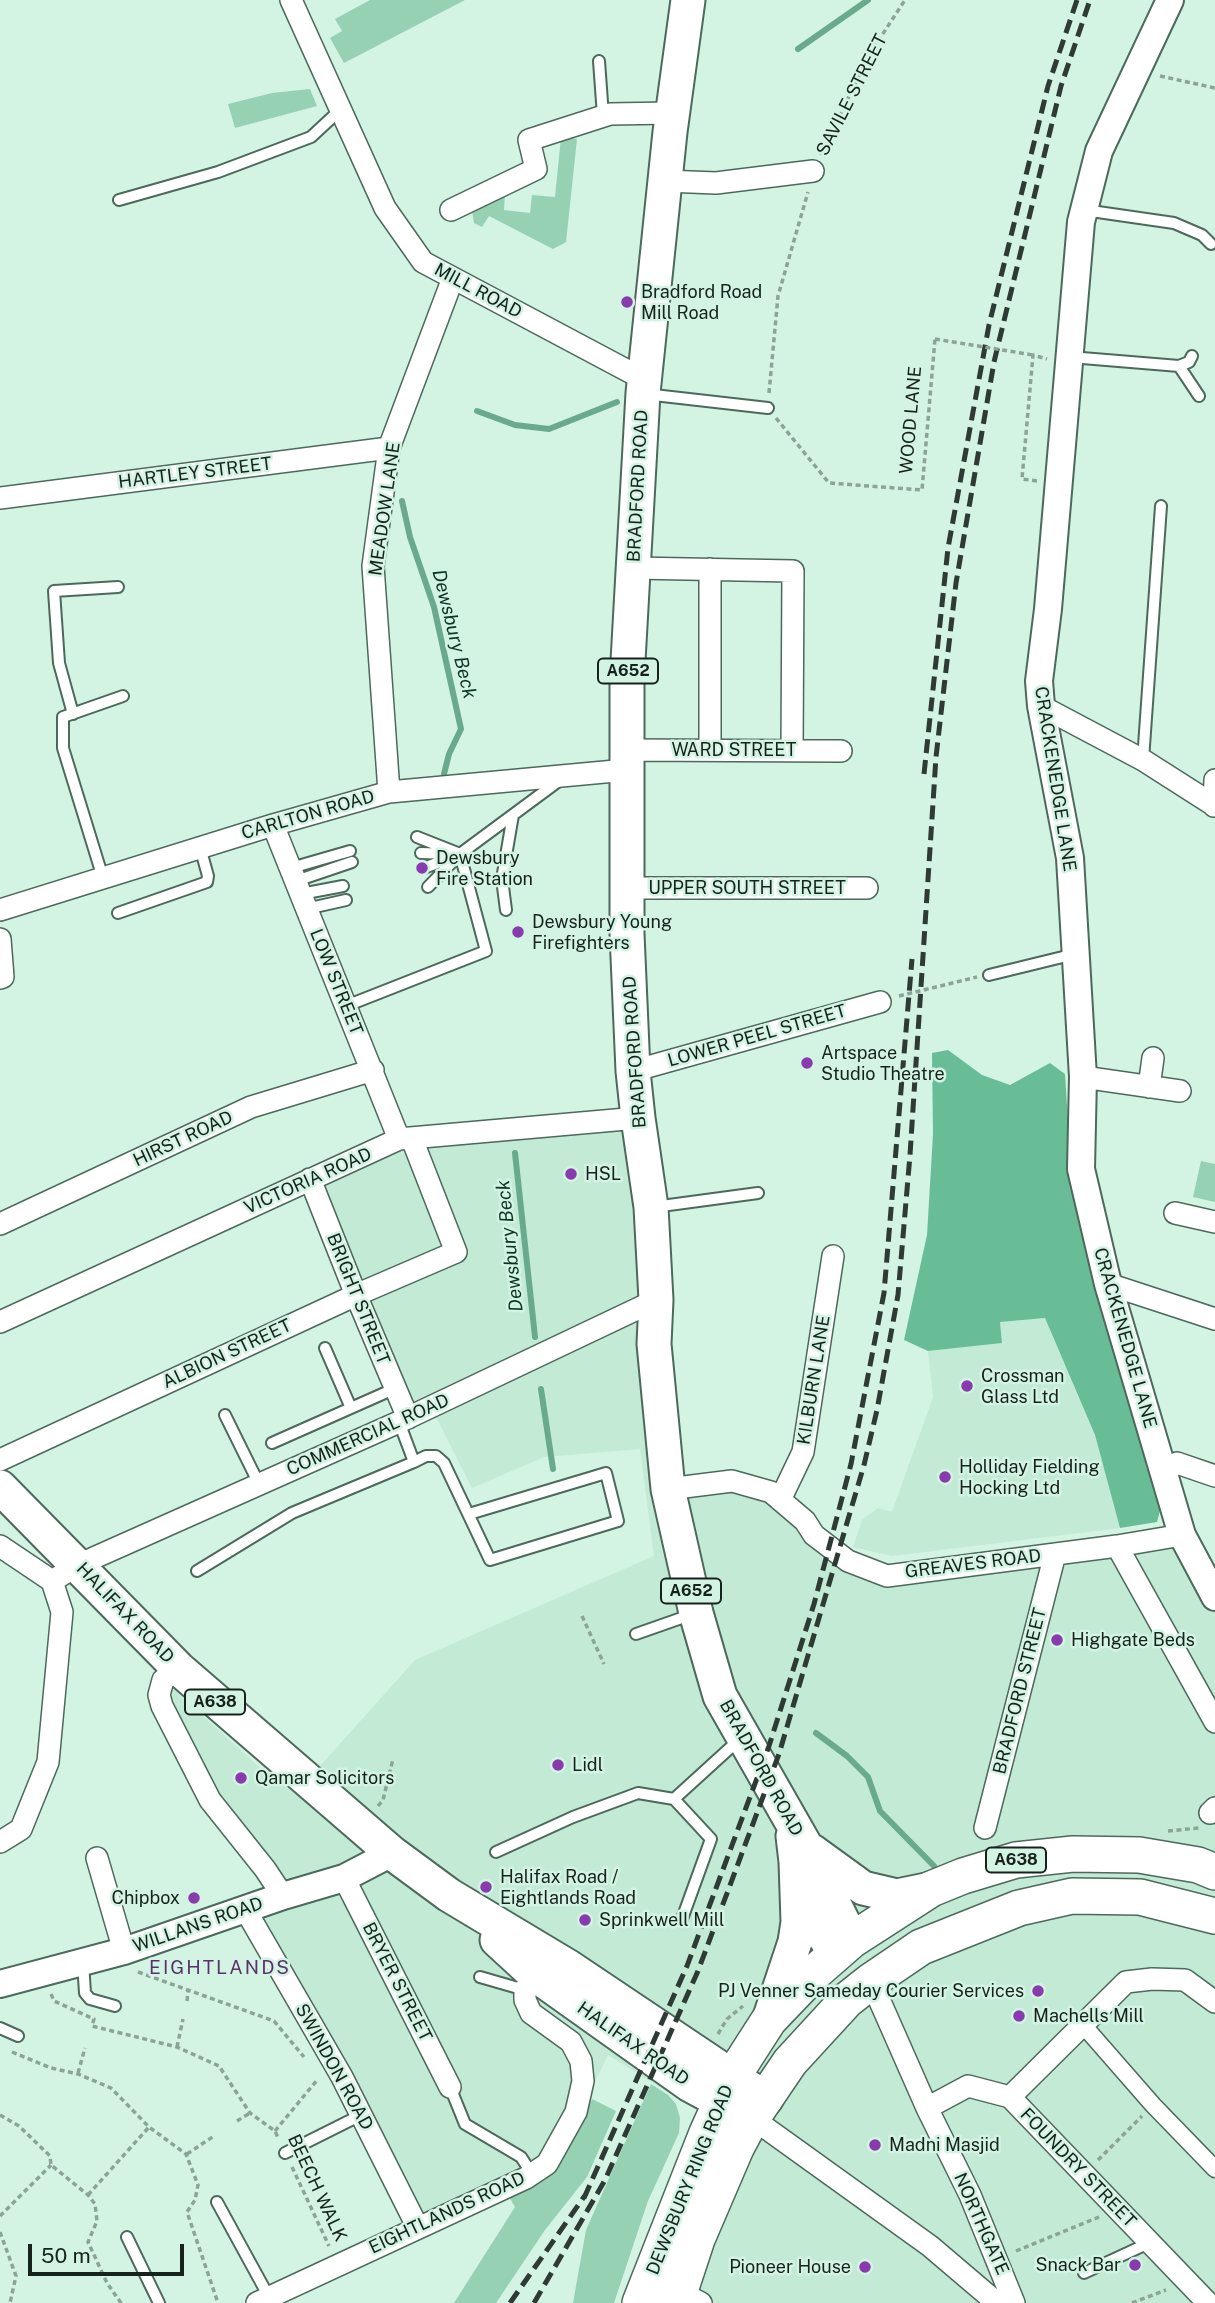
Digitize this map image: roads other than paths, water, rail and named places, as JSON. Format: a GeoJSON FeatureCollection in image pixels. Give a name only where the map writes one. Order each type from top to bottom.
{"type":"FeatureCollection","features":[{"type":"Feature","properties":{"kind":"highway","name":"DEWSBURY RING ROAD"},"geometry":{"type":"LineString","coordinates":[[670,2296],[736,2148],[759,2109],[790,2062],[847,2000],[855,1957],[931,1889],[1016,1860],[1073,1854],[1139,1855],[1198,1865],[1215,1872]]}},
{"type":"Feature","properties":{"kind":"highway","name":"DEWSBURY RING ROAD"},"geometry":{"type":"LineString","coordinates":[[670,2296],[727,2088],[769,2020],[813,1974],[855,1957],[922,1947],[1019,1908],[1072,1896],[1140,1897],[1215,1916]]}},
{"type":"Feature","properties":{"kind":"main road","name":"BRADFORD ROAD"},"geometry":{"type":"LineString","coordinates":[[688,0],[665,181],[644,387],[627,679],[627,934],[638,1118],[651,1207],[656,1300],[654,1344],[668,1489],[696,1613],[720,1696],[855,1957]]}},
{"type":"Feature","properties":{"kind":"main road","name":"HALIFAX ROAD"},"geometry":{"type":"LineString","coordinates":[[0,1487],[65,1573],[392,1853],[449,1895],[569,1967],[703,2058],[727,2088],[759,2109]]}},
{"type":"Feature","properties":{"kind":"main road","name":"A638"},"geometry":{"type":"LineString","coordinates":[[797,1842],[863,1888],[897,1896],[931,1889]]}},
{"type":"Feature","properties":{"kind":"main road"},"geometry":{"type":"LineString","coordinates":[[769,2020],[795,1941],[798,1922],[797,1842]]}},
{"type":"Feature","properties":{"kind":"main road","name":"HALIFAX ROAD"},"geometry":{"type":"LineString","coordinates":[[449,1895],[529,1982],[690,2085],[727,2088]]}},
{"type":"Feature","properties":{"kind":"street","name":"MILL ROAD"},"geometry":{"type":"LineString","coordinates":[[290,0],[385,208],[423,262],[644,387]]}},
{"type":"Feature","properties":{"kind":"street","name":"CRACKENEDGE LANE"},"geometry":{"type":"LineString","coordinates":[[1170,0],[1099,151],[1084,210],[1039,681],[1041,706],[1070,858],[1083,1077],[1081,1168],[1108,1284],[1182,1535],[1215,1597]]}},
{"type":"Feature","properties":{"kind":"street"},"geometry":{"type":"LineString","coordinates":[[451,210],[536,169],[529,140],[610,114],[673,113]]}},
{"type":"Feature","properties":{"kind":"street","name":"SAVILE STREET"},"geometry":{"type":"LineString","coordinates":[[665,181],[716,184],[813,171]]}},
{"type":"Feature","properties":{"kind":"street","name":"MEADOW LANE"},"geometry":{"type":"LineString","coordinates":[[389,792],[373,566],[389,448],[453,278]]}},
{"type":"Feature","properties":{"kind":"street","name":"HARTLEY STREET"},"geometry":{"type":"LineString","coordinates":[[0,498],[389,448]]}},
{"type":"Feature","properties":{"kind":"street"},"geometry":{"type":"LineString","coordinates":[[634,568],[793,570],[792,751]]}},
{"type":"Feature","properties":{"kind":"street"},"geometry":{"type":"LineString","coordinates":[[710,569],[710,750]]}},
{"type":"Feature","properties":{"kind":"street"},"geometry":{"type":"LineString","coordinates":[[1041,706],[1143,760],[1214,806]]}},
{"type":"Feature","properties":{"kind":"street","name":"WARD STREET"},"geometry":{"type":"LineString","coordinates":[[626,760],[710,750],[841,751]]}},
{"type":"Feature","properties":{"kind":"street","name":"CARLTON ROAD"},"geometry":{"type":"LineString","coordinates":[[0,910],[200,847],[389,792],[565,776],[626,760]]}},
{"type":"Feature","properties":{"kind":"street"},"geometry":{"type":"LineString","coordinates":[[1214,806],[1215,780]]}},
{"type":"Feature","properties":{"kind":"street","name":"LOW STREET"},"geometry":{"type":"LineString","coordinates":[[273,825],[373,1070],[456,1252]]}},
{"type":"Feature","properties":{"kind":"street","name":"UPPER SOUTH STREET"},"geometry":{"type":"LineString","coordinates":[[627,888],[867,888]]}},
{"type":"Feature","properties":{"kind":"street"},"geometry":{"type":"LineString","coordinates":[[0,939],[3,976],[0,978]]}},
{"type":"Feature","properties":{"kind":"street","name":"LOWER PEEL STREET"},"geometry":{"type":"LineString","coordinates":[[634,1071],[887,1000]]}},
{"type":"Feature","properties":{"kind":"street"},"geometry":{"type":"LineString","coordinates":[[1149,1087],[1153,1058]]}},
{"type":"Feature","properties":{"kind":"street","name":"HIRST ROAD"},"geometry":{"type":"LineString","coordinates":[[0,1224],[251,1107],[373,1070]]}},
{"type":"Feature","properties":{"kind":"street"},"geometry":{"type":"LineString","coordinates":[[1083,1077],[1180,1091]]}},
{"type":"Feature","properties":{"kind":"street","name":"VICTORIA ROAD"},"geometry":{"type":"LineString","coordinates":[[0,1322],[310,1179],[406,1139],[638,1118]]}},
{"type":"Feature","properties":{"kind":"street","name":"BRIGHT STREET"},"geometry":{"type":"LineString","coordinates":[[310,1179],[396,1388],[404,1420]]}},
{"type":"Feature","properties":{"kind":"street"},"geometry":{"type":"LineString","coordinates":[[1175,1213],[1215,1222]]}},
{"type":"Feature","properties":{"kind":"street","name":"ALBION STREET"},"geometry":{"type":"LineString","coordinates":[[0,1460],[356,1295],[456,1252]]}},
{"type":"Feature","properties":{"kind":"street","name":"KILBURN LANE"},"geometry":{"type":"LineString","coordinates":[[780,1500],[803,1452],[833,1256]]}},
{"type":"Feature","properties":{"kind":"street"},"geometry":{"type":"LineString","coordinates":[[1108,1284],[1215,1319]]}},
{"type":"Feature","properties":{"kind":"street","name":"COMMERCIAL ROAD"},"geometry":{"type":"LineString","coordinates":[[65,1573],[404,1420],[656,1300]]}},
{"type":"Feature","properties":{"kind":"street"},"geometry":{"type":"LineString","coordinates":[[1163,1473],[1177,1463],[1215,1476]]}},
{"type":"Feature","properties":{"kind":"street","name":"GREAVES ROAD"},"geometry":{"type":"LineString","coordinates":[[668,1489],[732,1481],[771,1492],[805,1521],[814,1535],[848,1561],[887,1576],[1182,1535]]}},
{"type":"Feature","properties":{"kind":"street"},"geometry":{"type":"LineString","coordinates":[[0,1546],[65,1573],[48,1762],[21,1829],[0,1842]]}},
{"type":"Feature","properties":{"kind":"street"},"geometry":{"type":"LineString","coordinates":[[1118,1546],[1215,1722]]}},
{"type":"Feature","properties":{"kind":"street","name":"BRADFORD STREET"},"geometry":{"type":"LineString","coordinates":[[985,1828],[1055,1554]]}},
{"type":"Feature","properties":{"kind":"street"},"geometry":{"type":"LineString","coordinates":[[179,1669],[163,1680],[159,1695],[162,1706],[211,1800],[283,1895]]}},
{"type":"Feature","properties":{"kind":"street","name":"WILLANS ROAD"},"geometry":{"type":"LineString","coordinates":[[0,1984],[83,1962],[131,1961],[245,1909],[344,1878],[392,1853]]}},
{"type":"Feature","properties":{"kind":"street"},"geometry":{"type":"LineString","coordinates":[[97,1858],[131,1961]]}},
{"type":"Feature","properties":{"kind":"street","name":"BRYER STREET"},"geometry":{"type":"LineString","coordinates":[[344,1878],[450,2087]]}},
{"type":"Feature","properties":{"kind":"street","name":"SWINDON ROAD"},"geometry":{"type":"LineString","coordinates":[[245,1909],[342,2077],[418,2228]]}},
{"type":"Feature","properties":{"kind":"street","name":"BRADFORD ROAD"},"geometry":{"type":"LineString","coordinates":[[855,1957],[928,2108]]}},
{"type":"Feature","properties":{"kind":"street"},"geometry":{"type":"LineString","coordinates":[[1010,2098],[1126,1982],[1152,1979],[1185,1980],[1215,2002]]}},
{"type":"Feature","properties":{"kind":"street","name":"EIGHTLANDS ROAD"},"geometry":{"type":"LineString","coordinates":[[263,2300],[532,2174],[548,2164],[576,2112],[583,2081],[581,2061],[571,2042],[531,2013],[525,2000],[529,1982]]}},
{"type":"Feature","properties":{"kind":"street"},"geometry":{"type":"LineString","coordinates":[[1084,2026],[1153,2105],[1215,2169]]}},
{"type":"Feature","properties":{"kind":"street","name":"FOUNDRY STREET"},"geometry":{"type":"LineString","coordinates":[[928,2108],[968,2086],[1010,2098],[1208,2303]]}},
{"type":"Feature","properties":{"kind":"street","name":"NORTHGATE"},"geometry":{"type":"LineString","coordinates":[[928,2108],[970,2195],[1014,2303]]}},
{"type":"Feature","properties":{"kind":"street","name":"HALIFAX ROAD"},"geometry":{"type":"LineString","coordinates":[[759,2109],[997,2303]]}},
{"type":"Feature","properties":{"kind":"lane"},"geometry":{"type":"LineString","coordinates":[[599,61],[603,116]]}},
{"type":"Feature","properties":{"kind":"lane"},"geometry":{"type":"LineString","coordinates":[[119,200],[218,172],[312,137],[339,111]]}},
{"type":"Feature","properties":{"kind":"lane"},"geometry":{"type":"LineString","coordinates":[[1084,210],[1174,223],[1202,235],[1212,244]]}},
{"type":"Feature","properties":{"kind":"lane"},"geometry":{"type":"LineString","coordinates":[[1070,357],[1179,366],[1189,362],[1192,356]]}},
{"type":"Feature","properties":{"kind":"lane"},"geometry":{"type":"LineString","coordinates":[[1179,366],[1199,396]]}},
{"type":"Feature","properties":{"kind":"lane"},"geometry":{"type":"LineString","coordinates":[[644,387],[768,408]]}},
{"type":"Feature","properties":{"kind":"lane"},"geometry":{"type":"LineString","coordinates":[[1143,760],[1161,506]]}},
{"type":"Feature","properties":{"kind":"lane"},"geometry":{"type":"LineString","coordinates":[[73,714],[59,663],[54,591],[118,587]]}},
{"type":"Feature","properties":{"kind":"lane"},"geometry":{"type":"LineString","coordinates":[[103,878],[63,748],[63,717],[123,696]]}},
{"type":"Feature","properties":{"kind":"lane"},"geometry":{"type":"LineString","coordinates":[[428,887],[460,854],[565,776]]}},
{"type":"Feature","properties":{"kind":"lane"},"geometry":{"type":"LineString","coordinates":[[506,910],[502,879],[513,815]]}},
{"type":"Feature","properties":{"kind":"lane"},"geometry":{"type":"LineString","coordinates":[[417,837],[460,854]]}},
{"type":"Feature","properties":{"kind":"lane"},"geometry":{"type":"LineString","coordinates":[[118,913],[207,882],[208,876],[200,847]]}},
{"type":"Feature","properties":{"kind":"lane"},"geometry":{"type":"LineString","coordinates":[[421,853],[460,854]]}},
{"type":"Feature","properties":{"kind":"lane"},"geometry":{"type":"LineString","coordinates":[[424,868],[460,854]]}},
{"type":"Feature","properties":{"kind":"lane"},"geometry":{"type":"LineString","coordinates":[[346,1006],[486,951],[460,854]]}},
{"type":"Feature","properties":{"kind":"lane"},"geometry":{"type":"LineString","coordinates":[[298,888],[351,856]]}},
{"type":"Feature","properties":{"kind":"lane"},"geometry":{"type":"LineString","coordinates":[[298,888],[343,886]]}},
{"type":"Feature","properties":{"kind":"lane"},"geometry":{"type":"LineString","coordinates":[[298,888],[346,901]]}},
{"type":"Feature","properties":{"kind":"lane"},"geometry":{"type":"LineString","coordinates":[[989,975],[1075,954]]}},
{"type":"Feature","properties":{"kind":"lane"},"geometry":{"type":"LineString","coordinates":[[651,1207],[758,1193]]}},
{"type":"Feature","properties":{"kind":"lane"},"geometry":{"type":"LineString","coordinates":[[325,1348],[351,1408]]}},
{"type":"Feature","properties":{"kind":"lane"},"geometry":{"type":"LineString","coordinates":[[272,1443],[396,1388]]}},
{"type":"Feature","properties":{"kind":"lane"},"geometry":{"type":"LineString","coordinates":[[225,1415],[259,1484]]}},
{"type":"Feature","properties":{"kind":"lane"},"geometry":{"type":"LineString","coordinates":[[404,1420],[414,1462]]}},
{"type":"Feature","properties":{"kind":"lane"},"geometry":{"type":"LineString","coordinates":[[197,1571],[292,1513],[426,1456],[436,1456],[444,1463],[490,1560],[618,1521],[606,1472],[469,1514]]}},
{"type":"Feature","properties":{"kind":"lane"},"geometry":{"type":"LineString","coordinates":[[636,1634],[696,1613]]}},
{"type":"Feature","properties":{"kind":"lane"},"geometry":{"type":"LineString","coordinates":[[674,1799],[743,1736]]}},
{"type":"Feature","properties":{"kind":"lane"},"geometry":{"type":"LineString","coordinates":[[496,1852],[573,1817],[638,1793],[674,1799],[711,1839],[681,1919]]}},
{"type":"Feature","properties":{"kind":"lane"},"geometry":{"type":"LineString","coordinates":[[83,1962],[85,1993],[90,1999],[115,2006]]}},
{"type":"Feature","properties":{"kind":"lane"},"geometry":{"type":"LineString","coordinates":[[480,1977],[529,1982]]}},
{"type":"Feature","properties":{"kind":"lane"},"geometry":{"type":"LineString","coordinates":[[0,2028],[18,2036]]}},
{"type":"Feature","properties":{"kind":"lane"},"geometry":{"type":"LineString","coordinates":[[450,2087],[465,2124],[521,2157],[532,2174]]}},
{"type":"Feature","properties":{"kind":"lane"},"geometry":{"type":"LineString","coordinates":[[285,2153],[361,2115]]}},
{"type":"Feature","properties":{"kind":"lane"},"geometry":{"type":"LineString","coordinates":[[218,2202],[263,2300]]}},
{"type":"Feature","properties":{"kind":"lane"},"geometry":{"type":"LineString","coordinates":[[127,2237],[159,2303]]}},
{"type":"Feature","properties":{"kind":"lane"},"geometry":{"type":"LineString","coordinates":[[1084,2273],[1149,2244]]}},
{"type":"Feature","properties":{"kind":"waterway"},"geometry":{"type":"LineString","coordinates":[[798,49],[868,0]]}},
{"type":"Feature","properties":{"kind":"waterway","name":"Dewsbury Beck"},"geometry":{"type":"LineString","coordinates":[[477,411],[515,425],[549,429],[617,402]]}},
{"type":"Feature","properties":{"kind":"waterway","name":"Dewsbury Beck"},"geometry":{"type":"LineString","coordinates":[[402,501],[410,537],[434,607],[461,729],[449,754],[444,774]]}},
{"type":"Feature","properties":{"kind":"waterway","name":"Dewsbury Beck"},"geometry":{"type":"LineString","coordinates":[[515,1153],[535,1337]]}},
{"type":"Feature","properties":{"kind":"waterway","name":"Dewsbury Beck"},"geometry":{"type":"LineString","coordinates":[[541,1389],[553,1469]]}},
{"type":"Feature","properties":{"kind":"waterway","name":"Dewsbury Beck"},"geometry":{"type":"LineString","coordinates":[[816,1733],[847,1756],[868,1777],[880,1811],[934,1866]]}},
{"type":"Feature","properties":{"kind":"railway"},"geometry":{"type":"LineString","coordinates":[[924,774],[948,548],[989,325],[1048,86],[1077,0]]}},
{"type":"Feature","properties":{"kind":"railway"},"geometry":{"type":"LineString","coordinates":[[534,2303],[605,2180],[698,1971],[779,1754],[864,1465],[898,1295],[910,1155],[936,757],[956,583],[994,362],[1061,86],[1090,0]]}},
{"type":"Feature","properties":{"kind":"railway"},"geometry":{"type":"LineString","coordinates":[[584,2198],[687,1966],[769,1746],[814,1604],[851,1464],[884,1293],[912,959]]}},
{"type":"Feature","properties":{"kind":"railway"},"geometry":{"type":"LineString","coordinates":[[510,2303],[586,2194]]}},
{"type":"Feature","properties":{"kind":"place","name":"Bradford Road Mill Road"},"geometry":{"type":"Point","coordinates":[627,302]}},
{"type":"Feature","properties":{"kind":"place","name":"Dewsbury Fire Station"},"geometry":{"type":"Point","coordinates":[422,868]}},
{"type":"Feature","properties":{"kind":"place","name":"Dewsbury Young Firefighters"},"geometry":{"type":"Point","coordinates":[518,932]}},
{"type":"Feature","properties":{"kind":"place","name":"Artspace Studio Theatre"},"geometry":{"type":"Point","coordinates":[807,1063]}},
{"type":"Feature","properties":{"kind":"place","name":"HSL"},"geometry":{"type":"Point","coordinates":[571,1174]}},
{"type":"Feature","properties":{"kind":"place","name":"Crossman Glass Ltd"},"geometry":{"type":"Point","coordinates":[967,1386]}},
{"type":"Feature","properties":{"kind":"place","name":"Holliday Fielding Hocking Ltd"},"geometry":{"type":"Point","coordinates":[945,1477]}},
{"type":"Feature","properties":{"kind":"place","name":"Highgate Beds"},"geometry":{"type":"Point","coordinates":[1057,1640]}},
{"type":"Feature","properties":{"kind":"place","name":"Lidl"},"geometry":{"type":"Point","coordinates":[558,1765]}},
{"type":"Feature","properties":{"kind":"place","name":"Qamar Solicitors"},"geometry":{"type":"Point","coordinates":[241,1778]}},
{"type":"Feature","properties":{"kind":"place","name":"Halifax Road / Eightlands Road"},"geometry":{"type":"Point","coordinates":[486,1887]}},
{"type":"Feature","properties":{"kind":"place","name":"Chipbox"},"geometry":{"type":"Point","coordinates":[194,1898]}},
{"type":"Feature","properties":{"kind":"place","name":"Sprinkwell Mill"},"geometry":{"type":"Point","coordinates":[585,1920]}},
{"type":"Feature","properties":{"kind":"place","name":"PJ Venner Sameday Courier Services"},"geometry":{"type":"Point","coordinates":[1038,1991]}},
{"type":"Feature","properties":{"kind":"place","name":"Machells Mill"},"geometry":{"type":"Point","coordinates":[1019,2016]}},
{"type":"Feature","properties":{"kind":"place","name":"Madni Masjid"},"geometry":{"type":"Point","coordinates":[875,2145]}},
{"type":"Feature","properties":{"kind":"place","name":"Snack Bar"},"geometry":{"type":"Point","coordinates":[1135,2265]}},
{"type":"Feature","properties":{"kind":"place","name":"Pioneer House"},"geometry":{"type":"Point","coordinates":[865,2267]}},
{"type":"Feature","properties":{"kind":"district","name":"EIGHTLANDS"},"geometry":{"type":"Point","coordinates":[220,1968]}}]}
